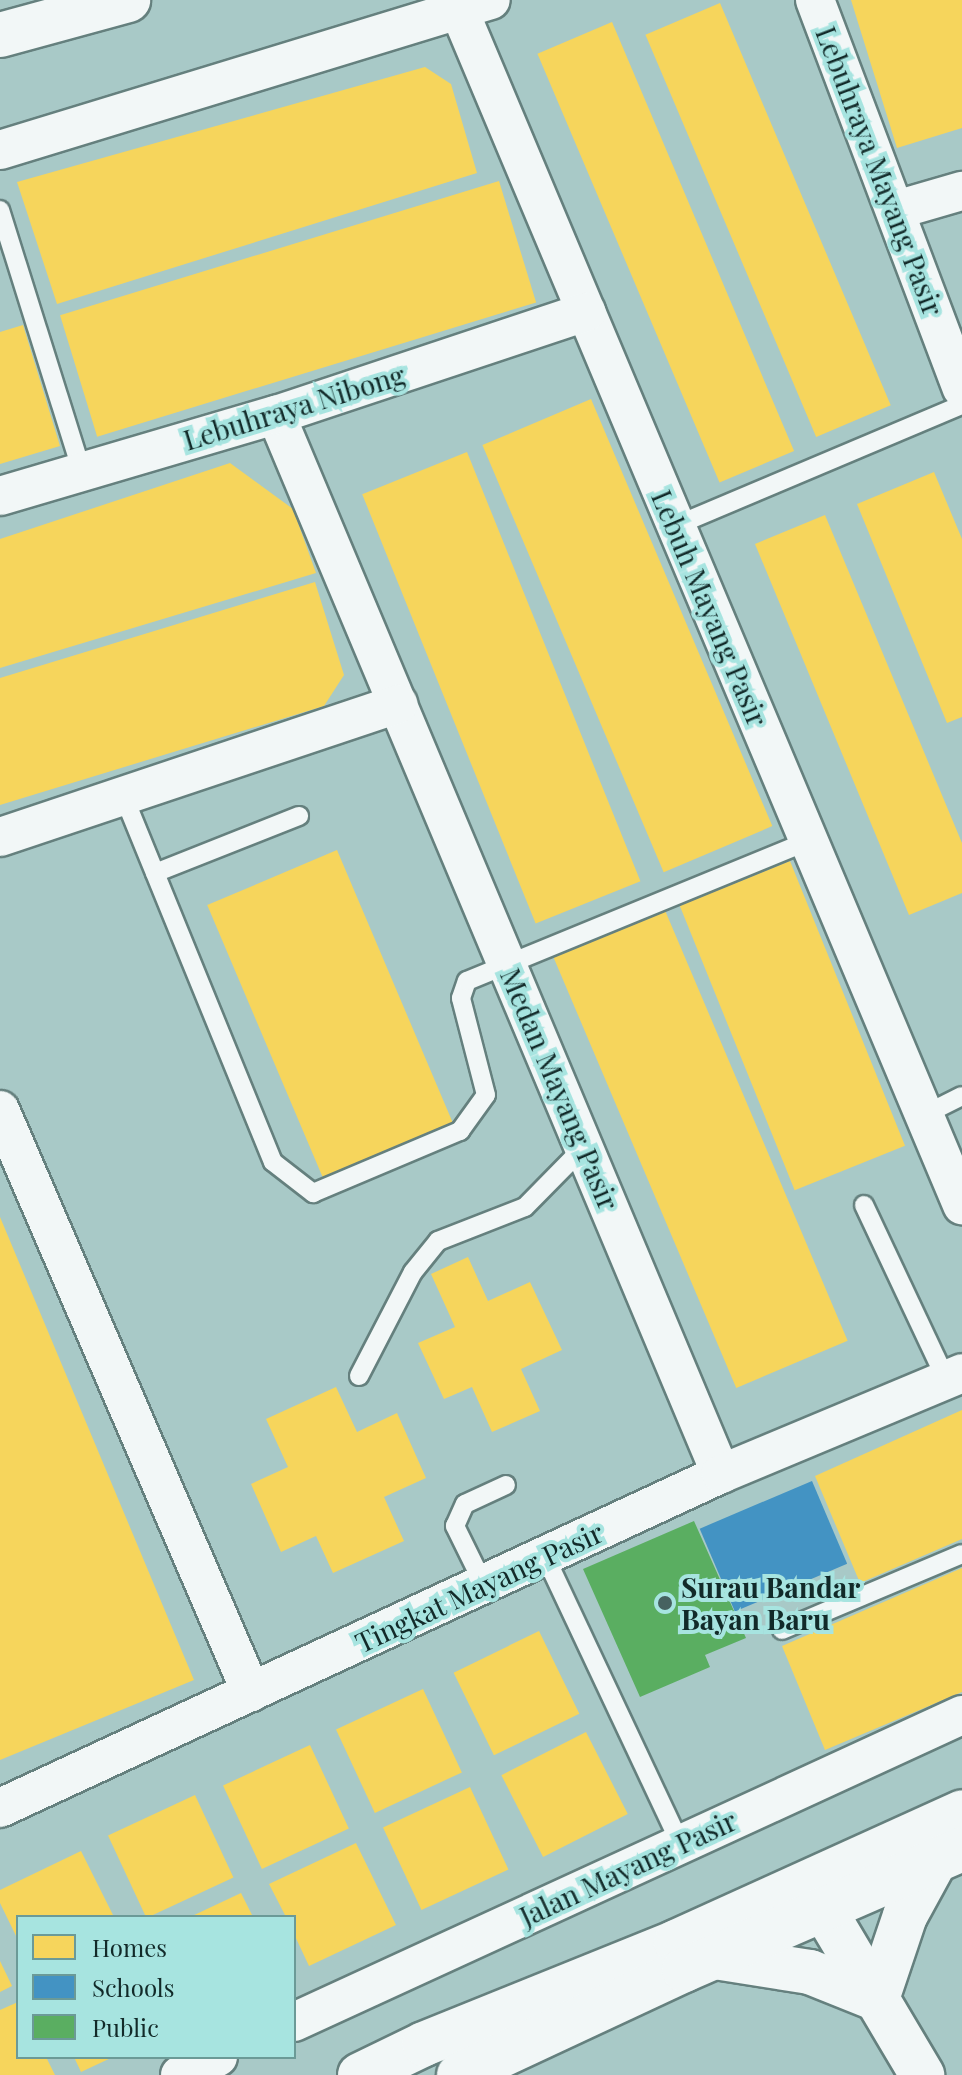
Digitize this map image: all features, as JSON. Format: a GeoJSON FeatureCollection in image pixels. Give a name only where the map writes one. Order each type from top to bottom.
{"type":"FeatureCollection","features":[{"type":"Feature","properties":{"kind":"main road"},"geometry":{"type":"LineString","coordinates":[[0,35],[128,0]]}},
{"type":"Feature","properties":{"kind":"main road"},"geometry":{"type":"LineString","coordinates":[[459,2075],[715,1957],[815,1895],[962,1812]]}},
{"type":"Feature","properties":{"kind":"main road"},"geometry":{"type":"LineString","coordinates":[[360,2075],[424,2044],[676,1942],[815,1895],[949,1855]]}},
{"type":"Feature","properties":{"kind":"main road"},"geometry":{"type":"LineString","coordinates":[[877,1999],[905,1916],[949,1855]]}},
{"type":"Feature","properties":{"kind":"main road"},"geometry":{"type":"LineString","coordinates":[[815,1895],[922,2075]]}},
{"type":"Feature","properties":{"kind":"main road"},"geometry":{"type":"LineString","coordinates":[[715,1957],[810,1972],[877,1999]]}},
{"type":"Feature","properties":{"kind":"street","name":"Lebuhraya Mayang Pasir"},"geometry":{"type":"LineString","coordinates":[[815,0],[962,388]]}},
{"type":"Feature","properties":{"kind":"street"},"geometry":{"type":"LineString","coordinates":[[0,150],[475,5]]}},
{"type":"Feature","properties":{"kind":"street","name":"Lebuh Mayang Pasir"},"geometry":{"type":"LineString","coordinates":[[475,5],[586,312],[962,1205]]}},
{"type":"Feature","properties":{"kind":"street"},"geometry":{"type":"LineString","coordinates":[[896,210],[962,191]]}},
{"type":"Feature","properties":{"kind":"street","name":"Lebuhraya Nibong"},"geometry":{"type":"LineString","coordinates":[[0,496],[276,415],[586,312]]}},
{"type":"Feature","properties":{"kind":"street","name":"Medan Mayang Pasir"},"geometry":{"type":"LineString","coordinates":[[276,415],[721,1474]]}},
{"type":"Feature","properties":{"kind":"street"},"geometry":{"type":"LineString","coordinates":[[0,837],[398,704]]}},
{"type":"Feature","properties":{"kind":"street"},"geometry":{"type":"LineString","coordinates":[[2,1119],[251,1692]]}},
{"type":"Feature","properties":{"kind":"street","name":"Tingkat Mayang Pasir"},"geometry":{"type":"LineString","coordinates":[[0,1808],[721,1474],[954,1376]]}},
{"type":"Feature","properties":{"kind":"street","name":"Jalan Mayang Pasir"},"geometry":{"type":"LineString","coordinates":[[296,2021],[962,1715]]}},
{"type":"Feature","properties":{"kind":"street"},"geometry":{"type":"LineString","coordinates":[[180,2075],[214,2059]]}},
{"type":"Feature","properties":{"kind":"lane"},"geometry":{"type":"LineString","coordinates":[[0,210],[82,472]]}},
{"type":"Feature","properties":{"kind":"lane"},"geometry":{"type":"LineString","coordinates":[[675,526],[962,405]]}},
{"type":"Feature","properties":{"kind":"lane"},"geometry":{"type":"LineString","coordinates":[[124,797],[273,1162],[313,1193],[460,1131],[486,1095],[461,998],[467,981],[809,841]]}},
{"type":"Feature","properties":{"kind":"lane"},"geometry":{"type":"LineString","coordinates":[[155,873],[299,816]]}},
{"type":"Feature","properties":{"kind":"lane"},"geometry":{"type":"LineString","coordinates":[[924,1115],[962,1096]]}},
{"type":"Feature","properties":{"kind":"lane"},"geometry":{"type":"LineString","coordinates":[[359,1376],[413,1272],[438,1241],[525,1207],[584,1147]]}},
{"type":"Feature","properties":{"kind":"lane"},"geometry":{"type":"LineString","coordinates":[[864,1205],[954,1376]]}},
{"type":"Feature","properties":{"kind":"lane"},"geometry":{"type":"LineString","coordinates":[[484,1585],[455,1526],[465,1504],[506,1485]]}},
{"type":"Feature","properties":{"kind":"lane"},"geometry":{"type":"LineString","coordinates":[[782,1630],[962,1554]]}},
{"type":"Feature","properties":{"kind":"lane"},"geometry":{"type":"LineString","coordinates":[[545,1556],[680,1843]]}},
{"type":"Feature","properties":{"kind":"building: Homes"},"geometry":{"type":"Polygon","coordinates":[[[851,0],[962,0],[962,128],[897,148],[851,0]]]}},
{"type":"Feature","properties":{"kind":"building: Homes"},"geometry":{"type":"Polygon","coordinates":[[[720,3],[891,405],[816,437],[645,35],[720,3]]]}},
{"type":"Feature","properties":{"kind":"building: Homes"},"geometry":{"type":"Polygon","coordinates":[[[612,22],[794,451],[720,483],[537,54],[612,22]]]}},
{"type":"Feature","properties":{"kind":"building: Homes"},"geometry":{"type":"Polygon","coordinates":[[[425,67],[451,84],[477,173],[57,304],[17,182],[425,67]]]}},
{"type":"Feature","properties":{"kind":"building: Homes"},"geometry":{"type":"Polygon","coordinates":[[[499,181],[536,302],[97,437],[60,315],[499,181]]]}},
{"type":"Feature","properties":{"kind":"building: Homes"},"geometry":{"type":"Polygon","coordinates":[[[23,325],[60,446],[0,464],[0,332],[23,325]]]}},
{"type":"Feature","properties":{"kind":"building: Homes"},"geometry":{"type":"Polygon","coordinates":[[[591,399],[772,826],[664,872],[482,445],[591,399]]]}},
{"type":"Feature","properties":{"kind":"building: Homes"},"geometry":{"type":"Polygon","coordinates":[[[467,452],[640,881],[536,924],[362,494],[467,452]]]}},
{"type":"Feature","properties":{"kind":"building: Homes"},"geometry":{"type":"Polygon","coordinates":[[[230,463],[293,509],[316,573],[0,668],[0,539],[230,463]]]}},
{"type":"Feature","properties":{"kind":"building: Homes"},"geometry":{"type":"Polygon","coordinates":[[[934,472],[962,539],[962,717],[947,723],[857,504],[934,472]]]}},
{"type":"Feature","properties":{"kind":"building: Homes"},"geometry":{"type":"Polygon","coordinates":[[[825,515],[962,843],[962,893],[909,915],[755,544],[825,515]]]}},
{"type":"Feature","properties":{"kind":"building: Homes"},"geometry":{"type":"Polygon","coordinates":[[[315,582],[344,675],[324,706],[0,805],[0,678],[315,582]]]}},
{"type":"Feature","properties":{"kind":"building: Homes"},"geometry":{"type":"Polygon","coordinates":[[[337,850],[453,1124],[324,1179],[207,905],[337,850]]]}},
{"type":"Feature","properties":{"kind":"building: Homes"},"geometry":{"type":"Polygon","coordinates":[[[790,861],[905,1146],[795,1190],[680,906],[790,861]]]}},
{"type":"Feature","properties":{"kind":"building: Homes"},"geometry":{"type":"Polygon","coordinates":[[[664,908],[848,1341],[736,1388],[553,955],[664,908]]]}},
{"type":"Feature","properties":{"kind":"building: Homes"},"geometry":{"type":"Polygon","coordinates":[[[0,1217],[194,1680],[0,1760],[0,1217]]]}},
{"type":"Feature","properties":{"kind":"building: Homes"},"geometry":{"type":"Polygon","coordinates":[[[468,1257],[488,1301],[530,1282],[562,1350],[521,1369],[540,1411],[492,1432],[472,1387],[444,1399],[418,1343],[455,1327],[431,1274],[468,1257]]]}},
{"type":"Feature","properties":{"kind":"building: Homes"},"geometry":{"type":"Polygon","coordinates":[[[336,1387],[357,1432],[397,1413],[426,1478],[384,1497],[404,1541],[333,1573],[316,1536],[281,1552],[251,1484],[288,1467],[266,1419],[336,1387]]]}},
{"type":"Feature","properties":{"kind":"building: Homes"},"geometry":{"type":"Polygon","coordinates":[[[962,1410],[962,1539],[860,1583],[815,1476],[962,1410]]]}},
{"type":"Feature","properties":{"kind":"building: Homes"},"geometry":{"type":"Polygon","coordinates":[[[962,1568],[962,1692],[825,1750],[782,1646],[962,1568]]]}},
{"type":"Feature","properties":{"kind":"building: Homes"},"geometry":{"type":"Polygon","coordinates":[[[539,1631],[579,1714],[494,1755],[454,1673],[539,1631]]]}},
{"type":"Feature","properties":{"kind":"building: Homes"},"geometry":{"type":"Polygon","coordinates":[[[423,1689],[462,1772],[375,1813],[336,1730],[423,1689]]]}},
{"type":"Feature","properties":{"kind":"building: Homes"},"geometry":{"type":"Polygon","coordinates":[[[586,1732],[628,1814],[543,1857],[501,1775],[586,1732]]]}},
{"type":"Feature","properties":{"kind":"building: Homes"},"geometry":{"type":"Polygon","coordinates":[[[310,1745],[349,1828],[262,1869],[223,1786],[310,1745]]]}},
{"type":"Feature","properties":{"kind":"building: Homes"},"geometry":{"type":"Polygon","coordinates":[[[470,1787],[508,1869],[421,1910],[383,1828],[470,1787]]]}},
{"type":"Feature","properties":{"kind":"building: Homes"},"geometry":{"type":"Polygon","coordinates":[[[195,1795],[233,1877],[153,1915],[145,1915],[108,1836],[195,1795]]]}},
{"type":"Feature","properties":{"kind":"building: Homes"},"geometry":{"type":"Polygon","coordinates":[[[356,1843],[396,1925],[309,1966],[296,1938],[296,1915],[285,1915],[269,1884],[356,1843]]]}},
{"type":"Feature","properties":{"kind":"building: Homes"},"geometry":{"type":"Polygon","coordinates":[[[81,1851],[113,1915],[16,1915],[16,1936],[0,1903],[0,1890],[81,1851]]]}},
{"type":"Feature","properties":{"kind":"building: Homes"},"geometry":{"type":"Polygon","coordinates":[[[241,1893],[252,1915],[194,1915],[241,1893]]]}},
{"type":"Feature","properties":{"kind":"building: Homes"},"geometry":{"type":"Polygon","coordinates":[[[0,1961],[12,1986],[0,1992],[0,1961]]]}},
{"type":"Feature","properties":{"kind":"building: Homes"},"geometry":{"type":"Polygon","coordinates":[[[16,2003],[16,2059],[47,2059],[55,2075],[0,2075],[0,2010],[16,2003]]]}},
{"type":"Feature","properties":{"kind":"building: Homes"},"geometry":{"type":"Polygon","coordinates":[[[75,2059],[109,2059],[81,2072],[75,2059]]]}},
{"type":"Feature","properties":{"kind":"building: Schools"},"geometry":{"type":"Polygon","coordinates":[[[812,1481],[847,1564],[735,1612],[700,1529],[812,1481]]]}},
{"type":"Feature","properties":{"kind":"building: Public","name":"Surau Bandar Bayan Baru"},"geometry":{"type":"Polygon","coordinates":[[[694,1521],[746,1638],[705,1655],[710,1667],[640,1697],[583,1569],[694,1521]]]}},
{"type":"Feature","properties":{"kind":"place","name":"Surau Bandar Bayan Baru"},"geometry":{"type":"Point","coordinates":[665,1603]}}]}
